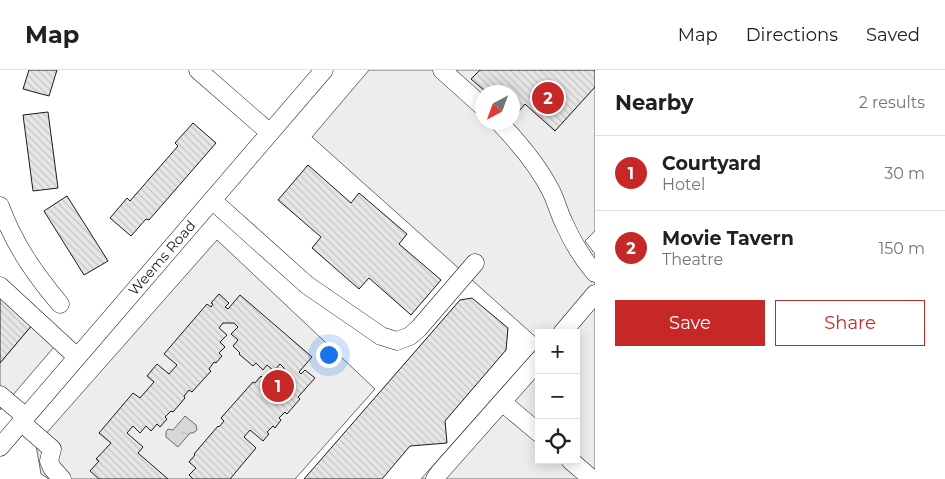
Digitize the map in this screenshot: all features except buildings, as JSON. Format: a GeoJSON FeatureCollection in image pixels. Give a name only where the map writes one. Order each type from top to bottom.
{"type":"FeatureCollection","features":[{"type":"Feature","properties":{"kind":"street"},"geometry":{"type":"LineString","coordinates":[[198,70],[270,133]]}},
{"type":"Feature","properties":{"kind":"street","name":"Weems Road"},"geometry":{"type":"LineString","coordinates":[[0,447],[324,70]]}},
{"type":"Feature","properties":{"kind":"street"},"geometry":{"type":"LineString","coordinates":[[442,70],[475,100]]}},
{"type":"Feature","properties":{"kind":"street"},"geometry":{"type":"LineString","coordinates":[[507,130],[533,162],[550,191],[565,226],[584,260],[595,273]]}},
{"type":"Feature","properties":{"kind":"street"},"geometry":{"type":"LineString","coordinates":[[212,200],[307,286],[381,336],[397,341],[410,336],[419,328],[475,263]]}},
{"type":"Feature","properties":{"kind":"street"},"geometry":{"type":"LineString","coordinates":[[0,206],[15,241],[28,264],[60,304]]}},
{"type":"Feature","properties":{"kind":"street"},"geometry":{"type":"LineString","coordinates":[[0,286],[77,357]]}},
{"type":"Feature","properties":{"kind":"street"},"geometry":{"type":"LineString","coordinates":[[565,329],[595,294]]}},
{"type":"Feature","properties":{"kind":"street"},"geometry":{"type":"LineString","coordinates":[[435,479],[535,365]]}},
{"type":"Feature","properties":{"kind":"street"},"geometry":{"type":"LineString","coordinates":[[0,395],[52,449],[49,461],[52,468],[62,479]]}},
{"type":"Feature","properties":{"kind":"street"},"geometry":{"type":"LineString","coordinates":[[502,402],[535,430]]}},
{"type":"Feature","properties":{"kind":"street"},"geometry":{"type":"LineString","coordinates":[[575,464],[592,479]]}},
{"type":"Feature","properties":{"kind":"shaded area"},"geometry":{"type":"Polygon","coordinates":[[[369,70],[595,70],[595,231],[585,241],[595,254],[595,479],[421,479],[535,351],[535,464],[580,464],[580,329],[535,329],[535,336],[312,137],[369,70]]]}},
{"type":"Feature","properties":{"kind":"shaded area"},"geometry":{"type":"Polygon","coordinates":[[[217,240],[375,389],[295,479],[49,479],[41,474],[36,445],[217,240]]]}},
{"type":"Feature","properties":{"kind":"shaded area"},"geometry":{"type":"Polygon","coordinates":[[[33,324],[54,347],[0,410],[0,363],[33,324]]]}},
{"type":"Feature","properties":{"kind":"water"},"geometry":{"type":"Polygon","coordinates":[[[185,416],[196,425],[197,430],[190,433],[178,447],[166,437],[166,432],[168,429],[173,430],[185,416]]]}},
{"type":"Feature","properties":{"kind":"place","name":"Movie Tavern"},"geometry":{"type":"Point","coordinates":[548,98]}},
{"type":"Feature","properties":{"kind":"place","name":"Courtyard"},"geometry":{"type":"Point","coordinates":[278,386]}}]}
